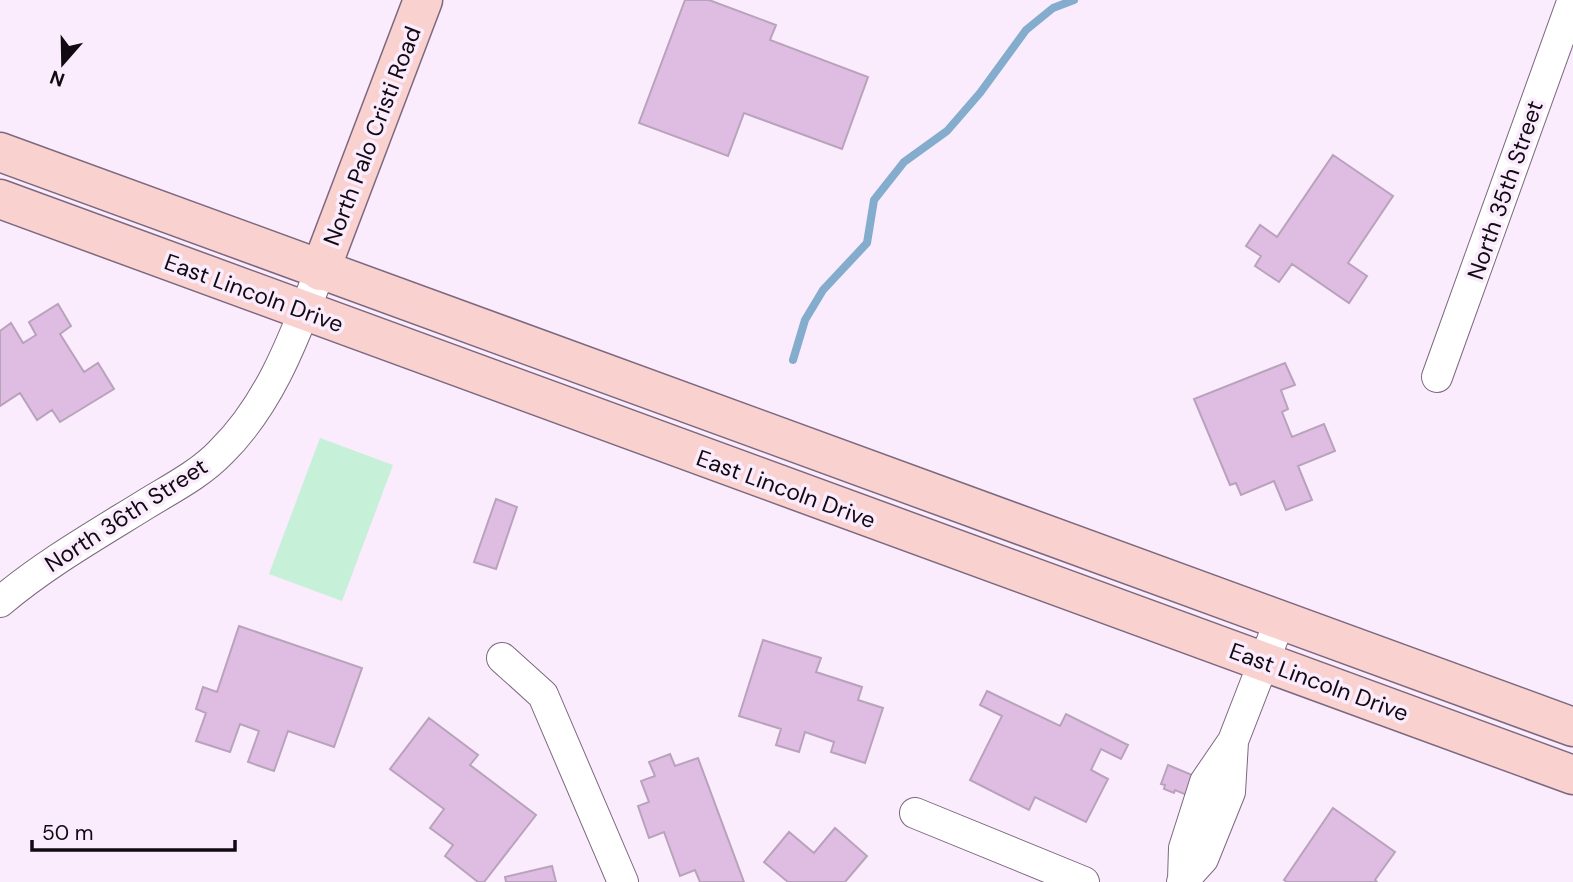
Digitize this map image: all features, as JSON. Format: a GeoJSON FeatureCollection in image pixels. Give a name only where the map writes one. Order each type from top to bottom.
{"type":"FeatureCollection","features":[{"type":"Feature","properties":{"kind":"main road","name":"North Palo Cristi Road"},"geometry":{"type":"LineString","coordinates":[[320,271],[423,0]]}},
{"type":"Feature","properties":{"kind":"main road","name":"East Lincoln Drive"},"geometry":{"type":"LineString","coordinates":[[0,152],[1573,727]]}},
{"type":"Feature","properties":{"kind":"main road","name":"East Lincoln Drive"},"geometry":{"type":"LineString","coordinates":[[0,199],[1573,775]]}},
{"type":"Feature","properties":{"kind":"street"},"geometry":{"type":"LineString","coordinates":[[1566,0],[1573,3]]}},
{"type":"Feature","properties":{"kind":"street","name":"North 35th Street"},"geometry":{"type":"LineString","coordinates":[[1437,377],[1573,3]]}},
{"type":"Feature","properties":{"kind":"street","name":"North 36th Street"},"geometry":{"type":"LineString","coordinates":[[0,602],[32,575],[184,481],[220,453],[256,411],[274,380],[320,271]]}},
{"type":"Feature","properties":{"kind":"street"},"geometry":{"type":"LineString","coordinates":[[1182,881],[1184,848],[1205,782],[1233,741],[1280,620]]}},
{"type":"Feature","properties":{"kind":"street"},"geometry":{"type":"LineString","coordinates":[[502,658],[543,695],[623,882]]}},
{"type":"Feature","properties":{"kind":"street"},"geometry":{"type":"LineString","coordinates":[[915,813],[1084,882]]}},
{"type":"Feature","properties":{"kind":"green space"},"geometry":{"type":"Polygon","coordinates":[[[320,438],[393,465],[342,601],[269,574],[320,438]]]}},
{"type":"Feature","properties":{"kind":"building"},"geometry":{"type":"Polygon","coordinates":[[[685,0],[709,0],[776,25],[770,40],[868,77],[842,149],[744,113],[728,156],[639,123],[685,0]]]}},
{"type":"Feature","properties":{"kind":"building"},"geometry":{"type":"Polygon","coordinates":[[[1333,155],[1393,196],[1348,263],[1367,276],[1349,303],[1292,264],[1279,282],[1255,266],[1261,256],[1246,246],[1260,225],[1277,237],[1333,155]]]}},
{"type":"Feature","properties":{"kind":"building"},"geometry":{"type":"Polygon","coordinates":[[[58,304],[71,326],[60,334],[84,372],[98,363],[114,389],[60,422],[52,410],[37,420],[20,393],[0,406],[0,331],[11,323],[23,343],[36,335],[29,322],[58,304]]]}},
{"type":"Feature","properties":{"kind":"building"},"geometry":{"type":"Polygon","coordinates":[[[1285,363],[1295,385],[1281,390],[1288,409],[1282,412],[1292,437],[1324,424],[1335,451],[1298,466],[1312,500],[1286,510],[1274,481],[1241,495],[1236,483],[1230,485],[1194,399],[1285,363]]]}},
{"type":"Feature","properties":{"kind":"building"},"geometry":{"type":"Polygon","coordinates":[[[496,499],[517,507],[496,569],[474,562],[496,499]]]}},
{"type":"Feature","properties":{"kind":"building"},"geometry":{"type":"Polygon","coordinates":[[[239,626],[362,668],[334,747],[288,731],[274,771],[248,762],[259,731],[240,724],[230,752],[196,741],[206,713],[196,709],[203,687],[217,692],[239,626]]]}},
{"type":"Feature","properties":{"kind":"building"},"geometry":{"type":"Polygon","coordinates":[[[763,640],[821,658],[816,672],[862,687],[858,700],[883,708],[865,763],[831,752],[834,742],[805,732],[799,752],[776,745],[781,729],[739,716],[763,640]]]}},
{"type":"Feature","properties":{"kind":"building"},"geometry":{"type":"Polygon","coordinates":[[[987,691],[1060,726],[1066,714],[1128,745],[1121,759],[1101,749],[1091,770],[1108,779],[1086,822],[1035,797],[1029,810],[970,780],[1002,716],[980,705],[987,691]]]}},
{"type":"Feature","properties":{"kind":"building"},"geometry":{"type":"Polygon","coordinates":[[[429,718],[478,755],[470,765],[536,815],[484,882],[478,882],[445,856],[453,845],[430,828],[444,809],[390,769],[429,718]]]}},
{"type":"Feature","properties":{"kind":"building"},"geometry":{"type":"Polygon","coordinates":[[[670,754],[675,766],[698,758],[744,882],[700,882],[695,870],[680,876],[664,832],[649,838],[638,806],[649,802],[641,781],[655,776],[649,762],[670,754]]]}},
{"type":"Feature","properties":{"kind":"building"},"geometry":{"type":"Polygon","coordinates":[[[1168,765],[1223,788],[1216,807],[1175,790],[1174,793],[1164,789],[1165,785],[1161,784],[1168,765]]]}},
{"type":"Feature","properties":{"kind":"building"},"geometry":{"type":"Polygon","coordinates":[[[1333,808],[1395,852],[1375,880],[1377,882],[1287,882],[1284,880],[1333,808]]]}},
{"type":"Feature","properties":{"kind":"building"},"geometry":{"type":"Polygon","coordinates":[[[835,828],[867,856],[845,882],[788,882],[764,862],[789,832],[814,853],[835,828]]]}},
{"type":"Feature","properties":{"kind":"building"},"geometry":{"type":"Polygon","coordinates":[[[552,866],[556,882],[506,882],[505,877],[552,866]]]}},
{"type":"Feature","properties":{"kind":"waterway"},"geometry":{"type":"LineString","coordinates":[[793,360],[805,320],[823,290],[867,243],[874,200],[904,162],[947,131],[980,93],[1026,30],[1053,8],[1074,0]]}}]}
